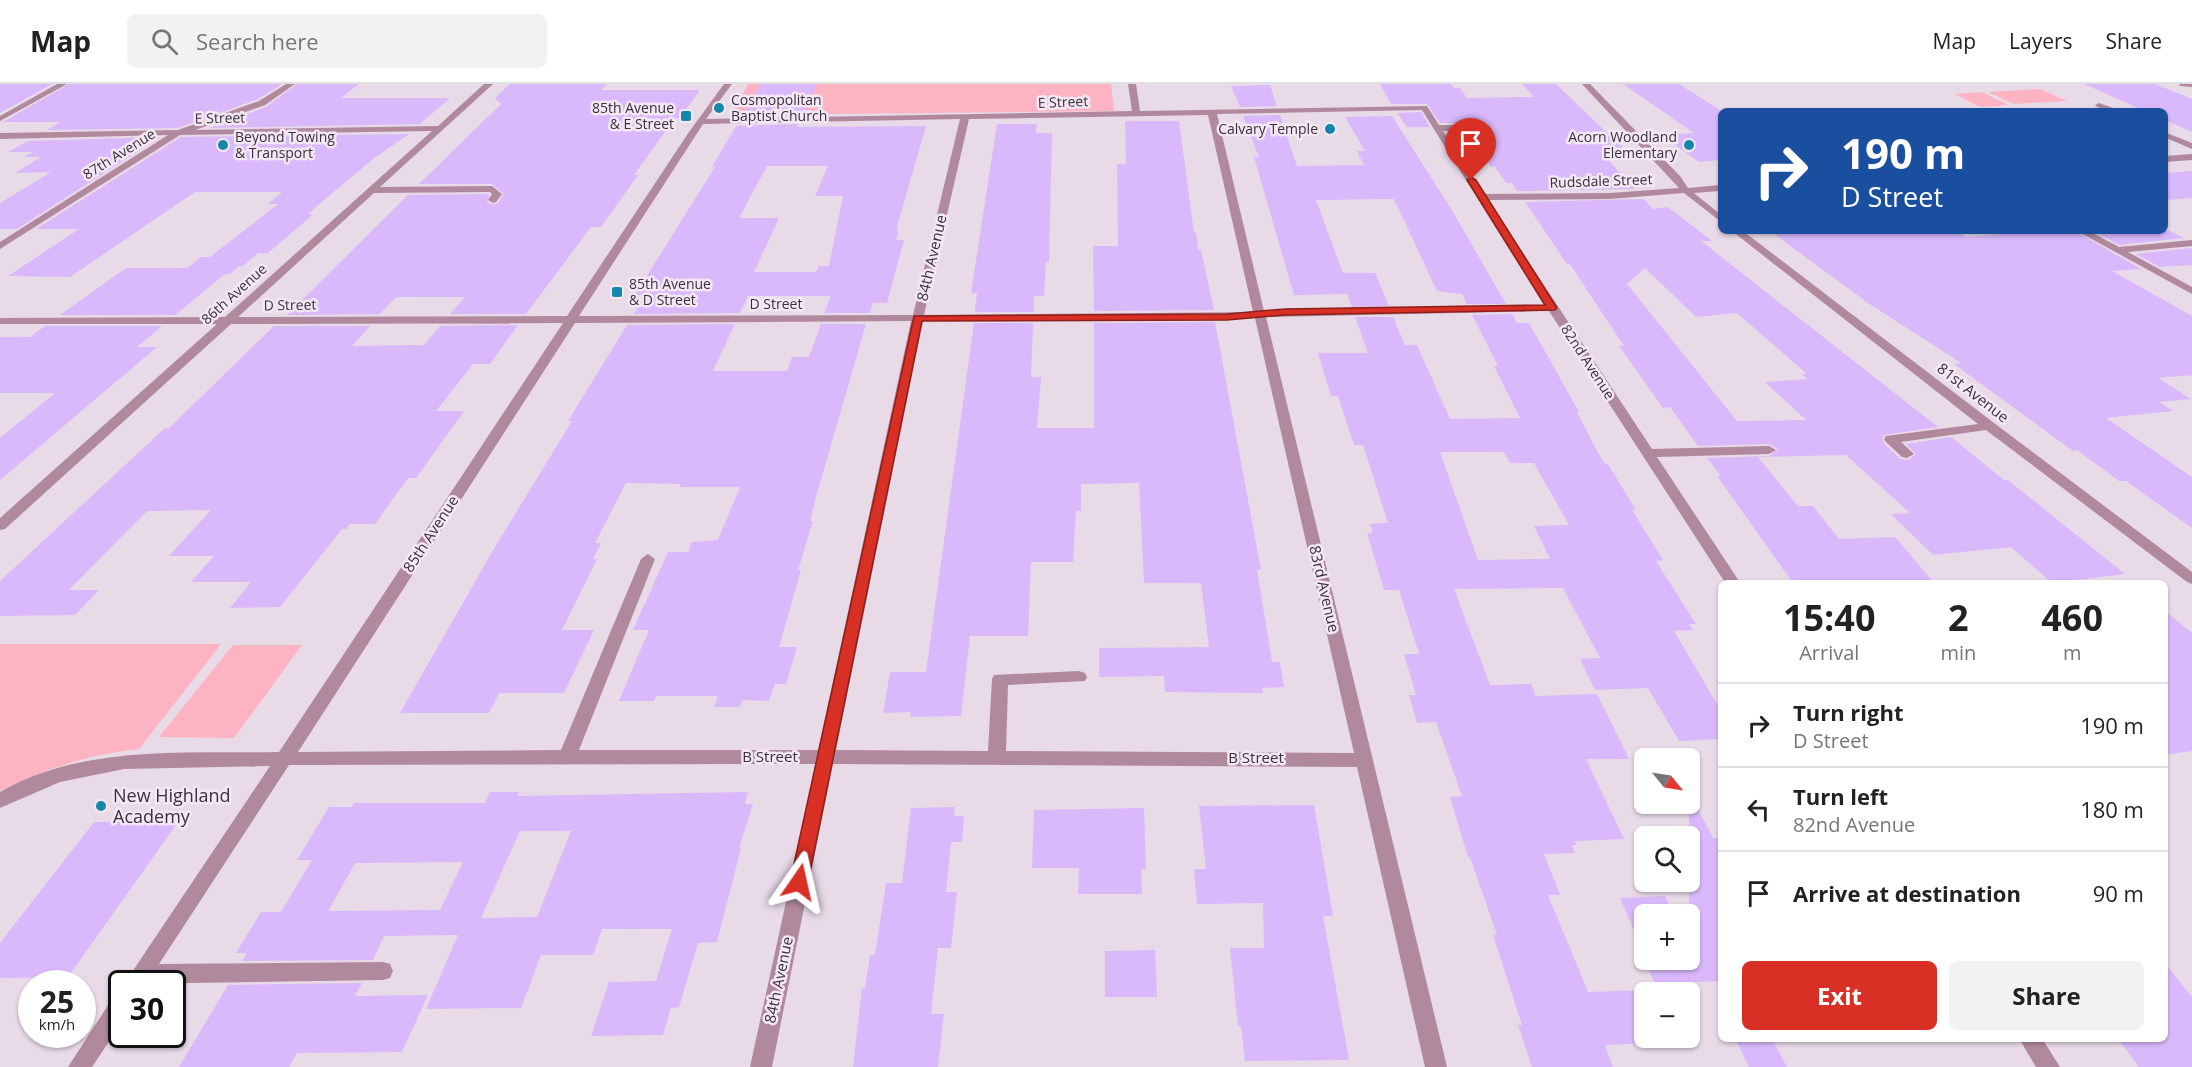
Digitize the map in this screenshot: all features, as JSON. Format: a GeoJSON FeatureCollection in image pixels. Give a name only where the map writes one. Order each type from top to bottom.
{"type":"FeatureCollection","features":[{"type":"Feature","properties":{"kind":"street"},"geometry":{"type":"LineString","coordinates":[[0,119],[63,84]]}},
{"type":"Feature","properties":{"kind":"street","name":"87th Avenue"},"geometry":{"type":"LineString","coordinates":[[0,246],[178,133],[262,103],[291,84]]}},
{"type":"Feature","properties":{"kind":"street","name":"86th Avenue"},"geometry":{"type":"LineString","coordinates":[[0,526],[489,84]]}},
{"type":"Feature","properties":{"kind":"street","name":"85th Avenue"},"geometry":{"type":"LineString","coordinates":[[143,970],[284,759],[693,132],[728,84]]}},
{"type":"Feature","properties":{"kind":"street"},"geometry":{"type":"LineString","coordinates":[[1132,84],[1136,113]]}},
{"type":"Feature","properties":{"kind":"street"},"geometry":{"type":"LineString","coordinates":[[1586,84],[1677,178],[1685,190],[1718,216]]}},
{"type":"Feature","properties":{"kind":"street"},"geometry":{"type":"LineString","coordinates":[[2183,84],[2192,86]]}},
{"type":"Feature","properties":{"kind":"street"},"geometry":{"type":"LineString","coordinates":[[1355,100],[1360,109]]}},
{"type":"Feature","properties":{"kind":"street","name":"87th Avenue"},"geometry":{"type":"LineString","coordinates":[[227,132],[259,110],[262,103]]}},
{"type":"Feature","properties":{"kind":"street"},"geometry":{"type":"LineString","coordinates":[[2099,105],[2106,108]]}},
{"type":"Feature","properties":{"kind":"street","name":"E Street"},"geometry":{"type":"LineString","coordinates":[[702,122],[1136,113],[1213,116],[1424,108]]}},
{"type":"Feature","properties":{"kind":"street","name":"82nd Avenue"},"geometry":{"type":"LineString","coordinates":[[1424,108],[1552,308],[1731,580]]}},
{"type":"Feature","properties":{"kind":"street"},"geometry":{"type":"LineString","coordinates":[[1213,116],[1324,119]]}},
{"type":"Feature","properties":{"kind":"street","name":"83rd Avenue"},"geometry":{"type":"LineString","coordinates":[[1213,116],[1436,1067]]}},
{"type":"Feature","properties":{"kind":"street","name":"84th Avenue"},"geometry":{"type":"LineString","coordinates":[[761,1067],[824,757],[918,318],[965,118]]}},
{"type":"Feature","properties":{"kind":"street","name":"E Street"},"geometry":{"type":"LineString","coordinates":[[0,136],[440,128]]}},
{"type":"Feature","properties":{"kind":"street"},"geometry":{"type":"LineString","coordinates":[[1438,128],[1468,128]]}},
{"type":"Feature","properties":{"kind":"street"},"geometry":{"type":"LineString","coordinates":[[2168,136],[2192,146]]}},
{"type":"Feature","properties":{"kind":"street"},"geometry":{"type":"LineString","coordinates":[[2168,159],[2192,157]]}},
{"type":"Feature","properties":{"kind":"street","name":"Rudsdale Street"},"geometry":{"type":"LineString","coordinates":[[1483,197],[1610,196],[1718,188]]}},
{"type":"Feature","properties":{"kind":"street"},"geometry":{"type":"LineString","coordinates":[[371,190],[492,189],[497,194],[494,200]]}},
{"type":"Feature","properties":{"kind":"street","name":"81st Avenue"},"geometry":{"type":"LineString","coordinates":[[1741,234],[2192,579]]}},
{"type":"Feature","properties":{"kind":"street"},"geometry":{"type":"LineString","coordinates":[[2088,234],[2192,291]]}},
{"type":"Feature","properties":{"kind":"street"},"geometry":{"type":"LineString","coordinates":[[2117,250],[2192,243]]}},
{"type":"Feature","properties":{"kind":"street","name":"D Street"},"geometry":{"type":"LineString","coordinates":[[0,321],[1227,317],[1285,312],[1552,308]]}},
{"type":"Feature","properties":{"kind":"street"},"geometry":{"type":"LineString","coordinates":[[1907,454],[1891,439],[1989,426]]}},
{"type":"Feature","properties":{"kind":"street"},"geometry":{"type":"LineString","coordinates":[[1647,453],[1769,450]]}},
{"type":"Feature","properties":{"kind":"street"},"geometry":{"type":"LineString","coordinates":[[567,758],[648,559]]}},
{"type":"Feature","properties":{"kind":"street"},"geometry":{"type":"LineString","coordinates":[[997,758],[1000,679],[1079,677]]}},
{"type":"Feature","properties":{"kind":"street","name":"B Street"},"geometry":{"type":"LineString","coordinates":[[0,801],[41,780],[83,767],[124,762],[284,759],[824,757],[1364,760]]}},
{"type":"Feature","properties":{"kind":"street"},"geometry":{"type":"LineString","coordinates":[[186,977],[383,971]]}},
{"type":"Feature","properties":{"kind":"street"},"geometry":{"type":"LineString","coordinates":[[79,1067],[108,1024]]}},
{"type":"Feature","properties":{"kind":"street"},"geometry":{"type":"LineString","coordinates":[[2032,1042],[2049,1067]]}},
{"type":"Feature","properties":{"kind":"shaded area"},"geometry":{"type":"Polygon","coordinates":[[[748,84],[1111,84],[1114,111],[731,115],[748,84]]]}},
{"type":"Feature","properties":{"kind":"shaded area"},"geometry":{"type":"Polygon","coordinates":[[[2040,89],[2067,101],[2014,104],[1988,92],[2040,89]]]}},
{"type":"Feature","properties":{"kind":"shaded area"},"geometry":{"type":"Polygon","coordinates":[[[1982,92],[2008,105],[1980,107],[1955,94],[1982,92]]]}},
{"type":"Feature","properties":{"kind":"shaded area"},"geometry":{"type":"Polygon","coordinates":[[[0,644],[221,644],[139,749],[68,764],[0,791],[0,644]]]}},
{"type":"Feature","properties":{"kind":"shaded area"},"geometry":{"type":"Polygon","coordinates":[[[233,645],[302,645],[234,738],[159,737],[233,645]]]}},
{"type":"Feature","properties":{"kind":"building"},"geometry":{"type":"Polygon","coordinates":[[[0,84],[52,84],[0,113],[0,84]]]}},
{"type":"Feature","properties":{"kind":"building"},"geometry":{"type":"Polygon","coordinates":[[[69,84],[282,84],[258,99],[178,128],[47,130],[60,122],[3,122],[69,84]]]}},
{"type":"Feature","properties":{"kind":"building"},"geometry":{"type":"Polygon","coordinates":[[[297,84],[359,84],[341,98],[450,98],[420,124],[209,128],[266,107],[297,84]]]}},
{"type":"Feature","properties":{"kind":"building"},"geometry":{"type":"Polygon","coordinates":[[[510,84],[607,84],[601,90],[700,90],[680,118],[675,118],[634,175],[638,175],[601,227],[591,227],[526,314],[450,314],[465,297],[396,297],[380,314],[287,315],[408,195],[489,194],[487,202],[492,205],[498,203],[504,194],[492,184],[419,184],[501,104],[495,98],[510,84]]]}},
{"type":"Feature","properties":{"kind":"building"},"geometry":{"type":"Polygon","coordinates":[[[761,84],[817,84],[803,115],[742,116],[761,84]]]}},
{"type":"Feature","properties":{"kind":"building"},"geometry":{"type":"Polygon","coordinates":[[[1380,84],[1451,84],[1454,88],[1460,88],[1467,98],[1534,97],[1522,84],[1556,84],[1625,150],[1600,151],[1635,189],[1517,191],[1512,183],[1506,183],[1495,167],[1491,167],[1480,150],[1476,150],[1465,133],[1473,130],[1473,126],[1468,123],[1440,123],[1427,104],[1391,104],[1380,84]]]}},
{"type":"Feature","properties":{"kind":"building"},"geometry":{"type":"Polygon","coordinates":[[[1623,84],[1679,84],[1718,109],[1718,160],[1699,162],[1661,135],[1694,133],[1623,84]]]}},
{"type":"Feature","properties":{"kind":"building"},"geometry":{"type":"Polygon","coordinates":[[[2084,84],[2155,84],[2192,99],[2192,132],[2168,122],[2168,108],[2138,108],[2084,84]]]}},
{"type":"Feature","properties":{"kind":"building"},"geometry":{"type":"Polygon","coordinates":[[[1270,85],[1277,106],[1240,107],[1231,86],[1270,85]]]}},
{"type":"Feature","properties":{"kind":"building"},"geometry":{"type":"Polygon","coordinates":[[[1421,112],[1430,127],[1407,127],[1397,113],[1421,112]]]}},
{"type":"Feature","properties":{"kind":"building"},"geometry":{"type":"Polygon","coordinates":[[[1280,115],[1297,166],[1364,165],[1357,151],[1365,151],[1345,117],[1392,116],[1453,212],[1506,304],[1467,304],[1462,294],[1437,291],[1394,199],[1316,200],[1343,273],[1375,273],[1389,306],[1352,307],[1347,294],[1294,295],[1254,157],[1259,157],[1243,116],[1280,115]]]}},
{"type":"Feature","properties":{"kind":"building"},"geometry":{"type":"Polygon","coordinates":[[[1125,121],[1179,121],[1194,233],[1196,233],[1198,250],[1201,250],[1214,310],[1094,311],[1093,246],[1118,246],[1117,164],[1126,164],[1125,121]]]}},
{"type":"Feature","properties":{"kind":"building"},"geometry":{"type":"Polygon","coordinates":[[[798,124],[797,127],[926,126],[898,223],[897,232],[899,232],[896,240],[904,240],[887,303],[873,303],[870,313],[824,313],[831,296],[748,296],[740,313],[634,314],[645,295],[635,295],[715,167],[712,167],[736,126],[798,124]],[[767,166],[739,218],[779,218],[754,272],[816,272],[819,266],[829,266],[843,196],[815,196],[828,166],[767,166]]]}},
{"type":"Feature","properties":{"kind":"building"},"geometry":{"type":"Polygon","coordinates":[[[997,124],[1037,124],[1036,133],[1052,133],[1049,262],[1046,262],[1044,296],[1034,296],[1034,312],[975,312],[977,293],[971,293],[997,124]]]}},
{"type":"Feature","properties":{"kind":"building"},"geometry":{"type":"Polygon","coordinates":[[[409,134],[373,159],[317,206],[308,214],[312,214],[308,219],[268,253],[258,253],[243,266],[239,266],[230,274],[225,274],[175,315],[60,315],[126,268],[187,268],[201,257],[210,257],[278,204],[268,204],[282,192],[195,192],[70,277],[8,276],[79,229],[36,229],[181,137],[409,134]]]}},
{"type":"Feature","properties":{"kind":"building"},"geometry":{"type":"Polygon","coordinates":[[[160,137],[17,229],[0,229],[0,203],[51,172],[15,173],[41,157],[24,157],[33,152],[8,152],[28,141],[160,137]]]}},
{"type":"Feature","properties":{"kind":"building"},"geometry":{"type":"Polygon","coordinates":[[[2192,171],[2192,198],[2168,200],[2168,173],[2192,171]]]}},
{"type":"Feature","properties":{"kind":"building"},"geometry":{"type":"Polygon","coordinates":[[[1644,199],[1653,209],[1668,207],[1712,241],[1701,241],[1938,427],[1884,435],[1882,438],[1884,443],[1900,459],[1908,460],[1916,454],[1906,444],[1951,437],[2125,574],[2076,580],[2049,580],[2011,547],[1933,555],[1891,514],[1910,513],[1846,455],[1758,457],[1798,506],[1813,506],[1839,539],[1895,537],[1932,580],[1791,580],[1717,476],[1721,476],[1707,458],[1769,456],[1778,449],[1769,444],[1698,446],[1670,407],[1663,408],[1619,346],[1624,346],[1570,264],[1567,264],[1525,202],[1644,199]],[[1645,268],[1627,284],[1737,421],[1806,420],[1765,382],[1807,379],[1802,374],[1807,374],[1737,313],[1696,317],[1645,268]]]}},
{"type":"Feature","properties":{"kind":"building"},"geometry":{"type":"Polygon","coordinates":[[[2170,231],[2184,238],[2119,245],[2099,234],[2168,234],[2170,231]]]}},
{"type":"Feature","properties":{"kind":"building"},"geometry":{"type":"Polygon","coordinates":[[[1774,234],[1963,234],[1966,237],[2002,234],[2080,234],[2141,269],[2112,271],[2192,316],[2192,375],[2158,378],[2191,399],[2159,402],[2173,411],[2106,418],[2192,477],[2192,528],[2126,481],[2119,481],[2077,450],[2073,451],[1954,364],[1961,363],[1868,303],[1774,234]]]}},
{"type":"Feature","properties":{"kind":"building"},"geometry":{"type":"Polygon","coordinates":[[[2192,248],[2192,265],[2160,267],[2136,254],[2192,248]]]}},
{"type":"Feature","properties":{"kind":"building"},"geometry":{"type":"Polygon","coordinates":[[[1512,314],[1517,323],[1529,323],[1579,412],[1577,412],[1597,451],[1605,464],[1608,464],[1636,510],[1632,510],[1663,560],[1656,561],[1696,624],[1689,624],[1693,630],[1674,631],[1718,706],[1718,739],[1679,741],[1648,688],[1595,690],[1580,659],[1600,658],[1563,588],[1454,589],[1490,685],[1531,684],[1536,696],[1597,694],[1629,759],[1586,759],[1624,839],[1575,841],[1577,845],[1572,845],[1575,853],[1544,854],[1560,895],[1548,895],[1588,992],[1634,990],[1634,1044],[1605,1045],[1613,1067],[1532,1067],[1518,1025],[1522,1025],[1493,935],[1497,935],[1470,857],[1468,857],[1450,797],[1462,796],[1436,722],[1417,723],[1409,695],[1416,695],[1404,654],[1419,654],[1399,590],[1384,590],[1367,533],[1373,533],[1370,524],[1388,523],[1363,445],[1354,445],[1338,396],[1331,396],[1318,353],[1368,353],[1355,317],[1393,317],[1405,345],[1417,345],[1450,419],[1520,418],[1494,366],[1498,366],[1472,315],[1512,314]],[[1440,452],[1478,560],[1550,559],[1534,526],[1569,525],[1534,463],[1510,463],[1504,452],[1440,452]]]}},
{"type":"Feature","properties":{"kind":"building"},"geometry":{"type":"Polygon","coordinates":[[[1215,322],[1261,570],[1257,570],[1272,662],[1280,662],[1284,687],[1262,688],[1263,693],[1165,692],[1164,676],[1099,677],[1099,648],[1209,647],[1201,583],[1144,583],[1139,483],[1081,484],[1081,511],[1076,511],[1073,562],[1031,562],[1028,636],[970,636],[961,716],[910,717],[911,712],[883,713],[890,672],[926,672],[974,323],[1033,323],[1031,377],[1041,377],[1037,428],[1094,428],[1094,323],[1215,322]]]}},
{"type":"Feature","properties":{"kind":"building"},"geometry":{"type":"Polygon","coordinates":[[[735,324],[713,371],[787,371],[792,357],[809,357],[821,324],[866,324],[816,497],[810,521],[813,521],[798,570],[801,570],[779,647],[797,647],[786,684],[775,684],[769,701],[742,700],[740,707],[714,707],[718,696],[656,696],[654,701],[619,701],[649,630],[633,630],[668,552],[688,552],[692,542],[718,540],[740,487],[679,487],[681,484],[626,483],[595,543],[601,543],[593,559],[597,559],[562,630],[594,630],[564,693],[499,693],[489,713],[400,713],[495,547],[572,421],[568,421],[627,325],[735,324]]]}},
{"type":"Feature","properties":{"kind":"building"},"geometry":{"type":"Polygon","coordinates":[[[518,325],[490,364],[473,364],[436,411],[464,411],[416,478],[408,478],[375,524],[350,524],[346,529],[342,529],[280,607],[230,608],[251,582],[191,582],[214,556],[169,556],[211,510],[147,511],[69,590],[99,590],[75,615],[0,616],[0,581],[165,428],[169,428],[274,326],[370,326],[352,346],[424,345],[440,326],[518,325]]]}},
{"type":"Feature","properties":{"kind":"building"},"geometry":{"type":"Polygon","coordinates":[[[45,326],[162,326],[137,347],[157,347],[0,480],[0,438],[55,393],[0,393],[0,337],[30,337],[45,326]]]}},
{"type":"Feature","properties":{"kind":"building"},"geometry":{"type":"Polygon","coordinates":[[[2168,613],[2192,633],[2192,751],[2168,754],[2168,613]]]}},
{"type":"Feature","properties":{"kind":"building"},"geometry":{"type":"Polygon","coordinates":[[[490,792],[519,792],[517,796],[748,792],[745,804],[753,804],[739,848],[741,848],[717,942],[698,943],[679,1007],[671,1008],[663,1035],[591,1036],[609,982],[656,981],[672,929],[602,929],[593,955],[541,955],[521,1008],[426,1009],[458,935],[384,936],[373,960],[242,961],[247,953],[236,953],[261,912],[281,912],[312,860],[297,860],[329,807],[352,807],[354,803],[485,803],[490,792]],[[520,831],[481,918],[537,917],[571,831],[520,831]],[[463,862],[355,863],[328,911],[440,910],[463,862]]]}},
{"type":"Feature","properties":{"kind":"building"},"geometry":{"type":"Polygon","coordinates":[[[1314,805],[1333,916],[1323,916],[1349,1060],[1245,1061],[1241,1026],[1238,1026],[1230,948],[1264,948],[1263,903],[1197,904],[1194,869],[1206,869],[1199,806],[1314,805]]]}},
{"type":"Feature","properties":{"kind":"building"},"geometry":{"type":"Polygon","coordinates":[[[955,807],[954,816],[964,816],[962,842],[951,842],[946,892],[957,892],[951,948],[938,948],[931,1014],[944,1014],[938,1067],[853,1067],[862,988],[865,988],[870,955],[875,955],[886,883],[902,883],[911,808],[955,807]]]}},
{"type":"Feature","properties":{"kind":"building"},"geometry":{"type":"Polygon","coordinates":[[[1144,808],[1146,869],[1141,869],[1142,894],[1078,894],[1079,868],[1032,868],[1034,810],[1144,808]]]}},
{"type":"Feature","properties":{"kind":"building"},"geometry":{"type":"Polygon","coordinates":[[[1700,813],[1713,838],[1718,838],[1718,981],[1654,982],[1649,970],[1700,970],[1700,904],[1689,904],[1689,892],[1700,892],[1700,826],[1689,826],[1689,814],[1700,813]]]}},
{"type":"Feature","properties":{"kind":"building"},"geometry":{"type":"Polygon","coordinates":[[[94,822],[178,822],[73,970],[18,970],[18,978],[0,978],[0,943],[94,822]]]}},
{"type":"Feature","properties":{"kind":"building"},"geometry":{"type":"Polygon","coordinates":[[[1665,896],[1669,904],[1634,904],[1634,930],[1620,898],[1665,896]]]}},
{"type":"Feature","properties":{"kind":"building"},"geometry":{"type":"Polygon","coordinates":[[[1155,950],[1157,997],[1105,997],[1105,951],[1155,950]]]}},
{"type":"Feature","properties":{"kind":"building"},"geometry":{"type":"Polygon","coordinates":[[[2168,967],[2192,997],[2192,1067],[2139,1067],[2120,1042],[2168,1042],[2168,967]]]}},
{"type":"Feature","properties":{"kind":"building"},"geometry":{"type":"Polygon","coordinates":[[[362,983],[355,996],[428,995],[402,1052],[297,1053],[289,1067],[179,1067],[228,985],[362,983]]]}},
{"type":"Feature","properties":{"kind":"building"},"geometry":{"type":"Polygon","coordinates":[[[1737,1042],[1774,1042],[1787,1067],[1749,1067],[1737,1042]]]}},
{"type":"Feature","properties":{"kind":"place","name":"Cosmopolitan Baptist Church"},"geometry":{"type":"Point","coordinates":[719,108]}},
{"type":"Feature","properties":{"kind":"place","name":"85th Avenue & E Street"},"geometry":{"type":"Point","coordinates":[686,116]}},
{"type":"Feature","properties":{"kind":"place","name":"Calvary Temple"},"geometry":{"type":"Point","coordinates":[1330,129]}},
{"type":"Feature","properties":{"kind":"place","name":"Beyond Towing & Transport"},"geometry":{"type":"Point","coordinates":[223,145]}},
{"type":"Feature","properties":{"kind":"place","name":"Acorn Woodland Elementary"},"geometry":{"type":"Point","coordinates":[1689,145]}},
{"type":"Feature","properties":{"kind":"place","name":"85th Avenue & D Street"},"geometry":{"type":"Point","coordinates":[617,292]}},
{"type":"Feature","properties":{"kind":"place","name":"New Highland Academy"},"geometry":{"type":"Point","coordinates":[101,806]}},
{"type":"Feature","properties":{"kind":"route"},"geometry":{"type":"LineString","coordinates":[[799,882],[918,318],[1227,317],[1285,312],[1552,308],[1471,180]]}}]}
